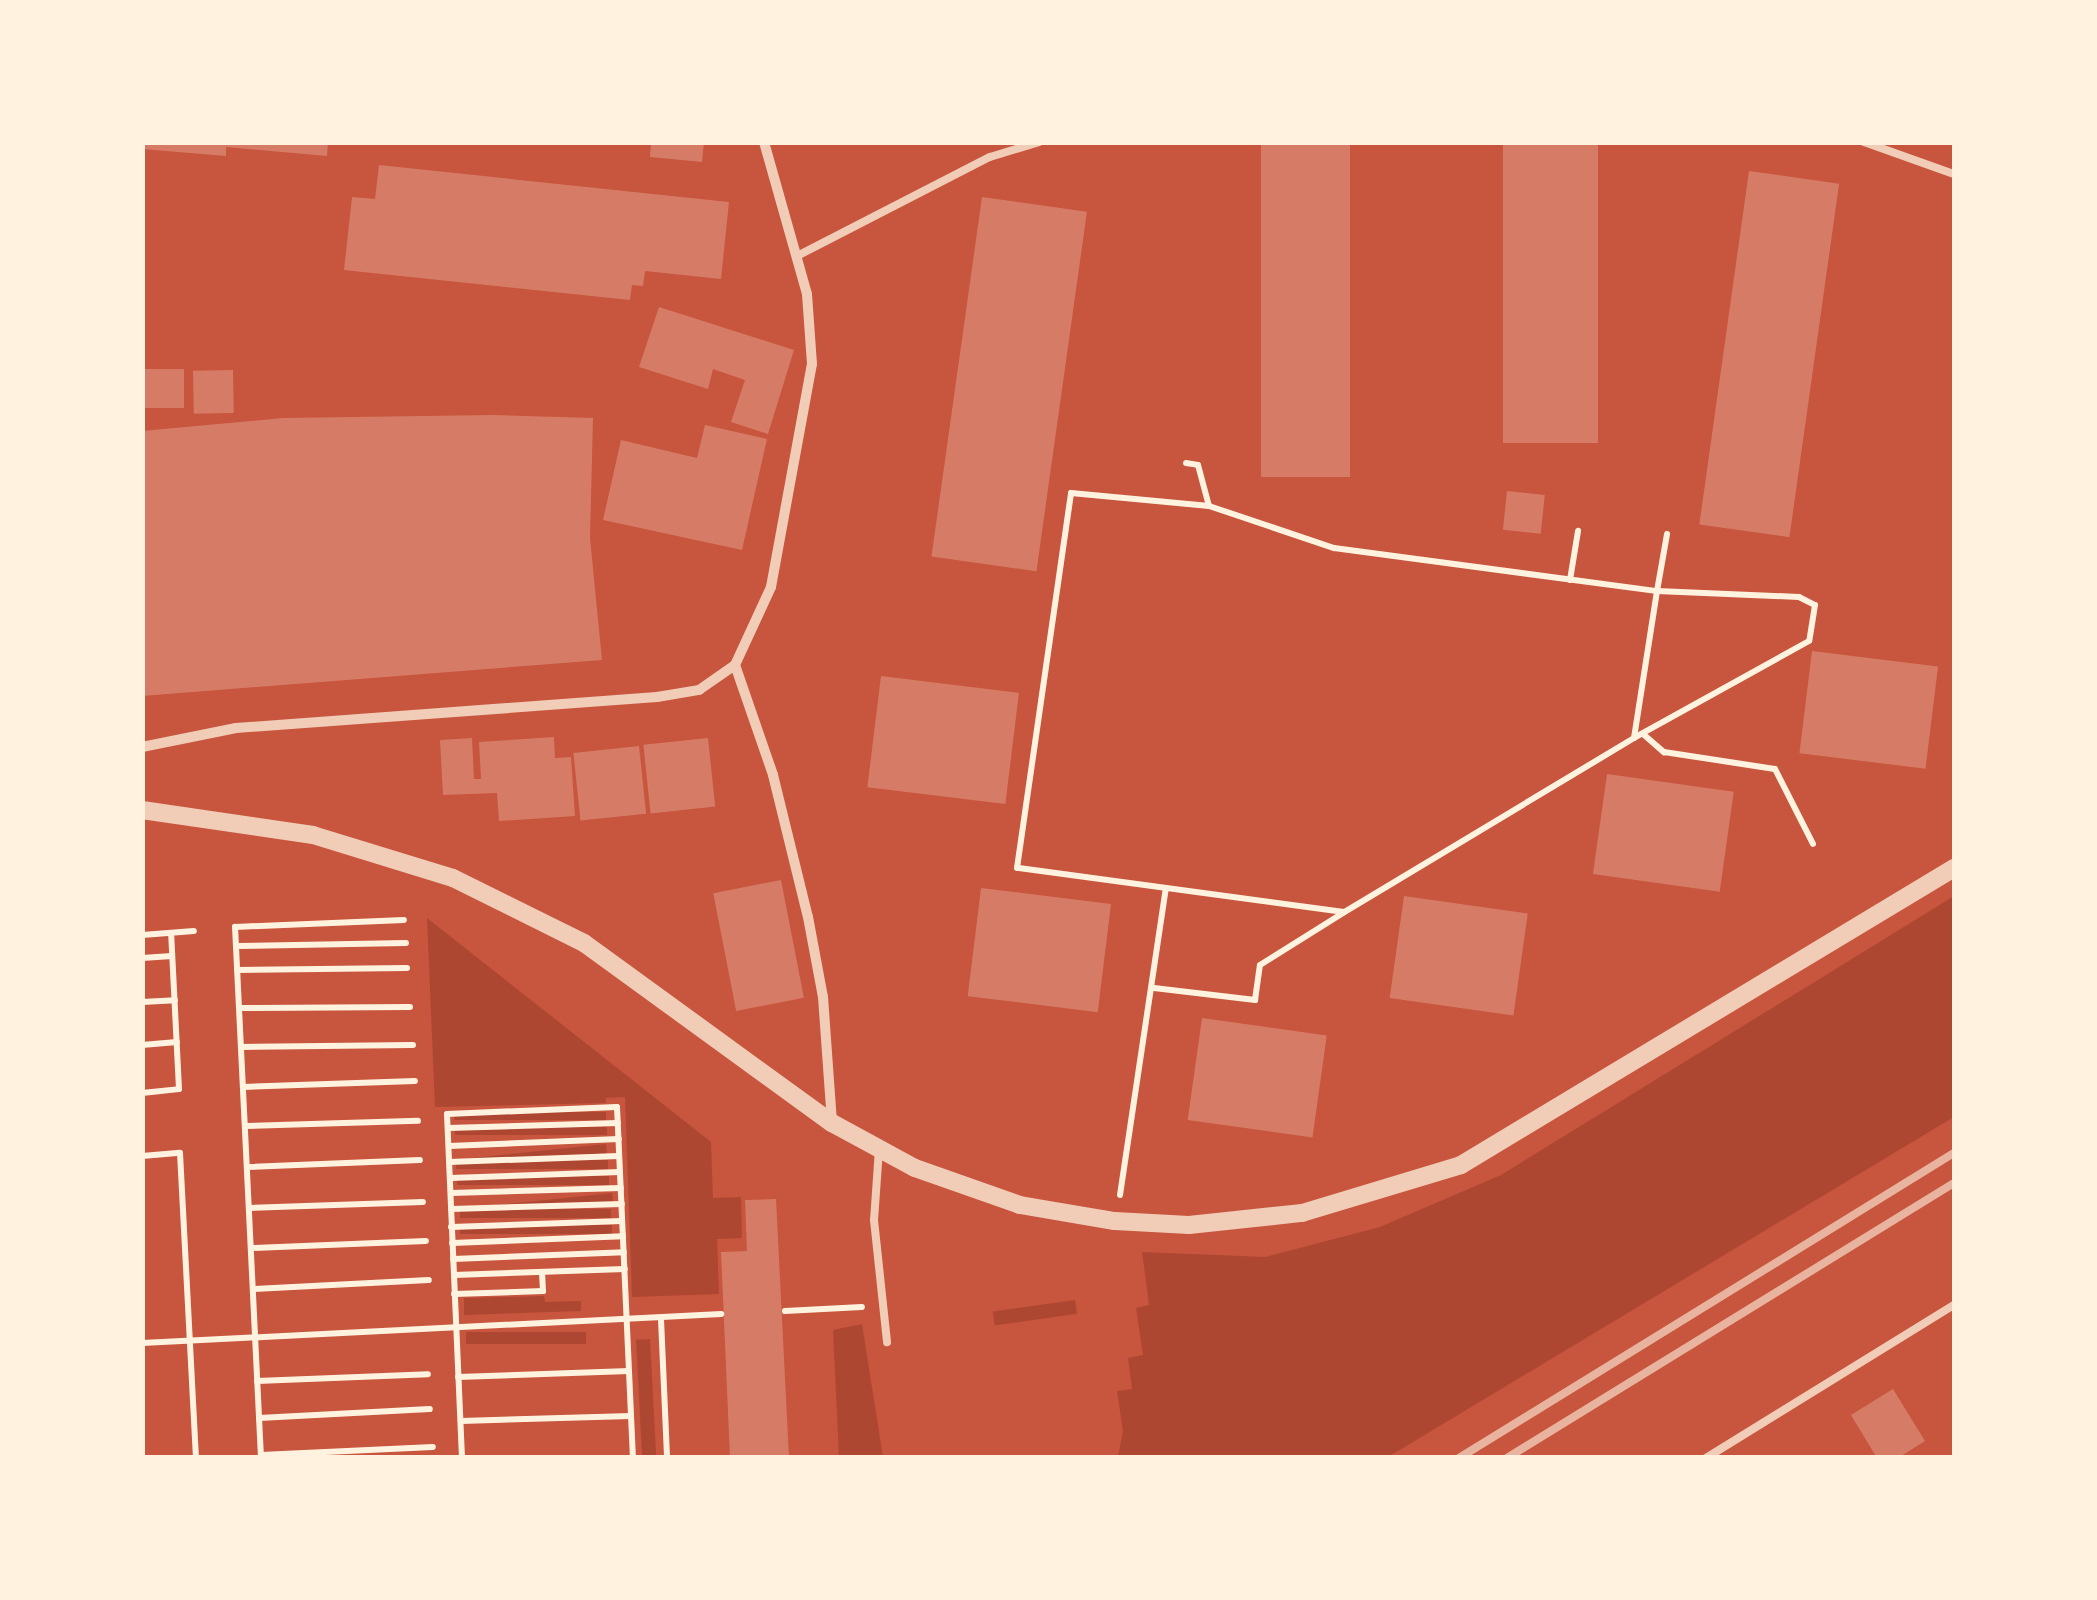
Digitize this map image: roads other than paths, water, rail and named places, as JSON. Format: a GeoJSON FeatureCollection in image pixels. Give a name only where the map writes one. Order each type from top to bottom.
{"type":"FeatureCollection","features":[{"type":"Feature","properties":{"kind":"street"},"geometry":{"type":"LineString","coordinates":[[142,746],[236,728],[657,697],[699,690],[735,664],[771,586],[806,418],[811,332],[797,256],[764,142]]}},
{"type":"Feature","properties":{"kind":"street"},"geometry":{"type":"LineString","coordinates":[[735,664],[773,775],[808,917],[823,998],[832,1123]]}},
{"type":"Feature","properties":{"kind":"street"},"geometry":{"type":"LineString","coordinates":[[142,810],[329,838],[486,892],[607,958],[832,1123],[879,1149],[980,1194],[1115,1221],[1189,1224],[1302,1213],[1461,1164],[1954,868]]}},
{"type":"Feature","properties":{"kind":"lane"},"geometry":{"type":"LineString","coordinates":[[797,256],[972,165],[1038,142]]}},
{"type":"Feature","properties":{"kind":"lane"},"geometry":{"type":"LineString","coordinates":[[1864,142],[1954,174]]}},
{"type":"Feature","properties":{"kind":"lane"},"geometry":{"type":"LineString","coordinates":[[879,1149],[874,1220],[886,1342]]}},
{"type":"Feature","properties":{"kind":"lane"},"geometry":{"type":"LineString","coordinates":[[1706,1458],[1954,1305]]}},
{"type":"Feature","properties":{"kind":"railway"},"geometry":{"type":"LineString","coordinates":[[1459,1458],[1954,1153]]}},
{"type":"Feature","properties":{"kind":"railway"},"geometry":{"type":"LineString","coordinates":[[1507,1458],[1954,1183]]}}]}
